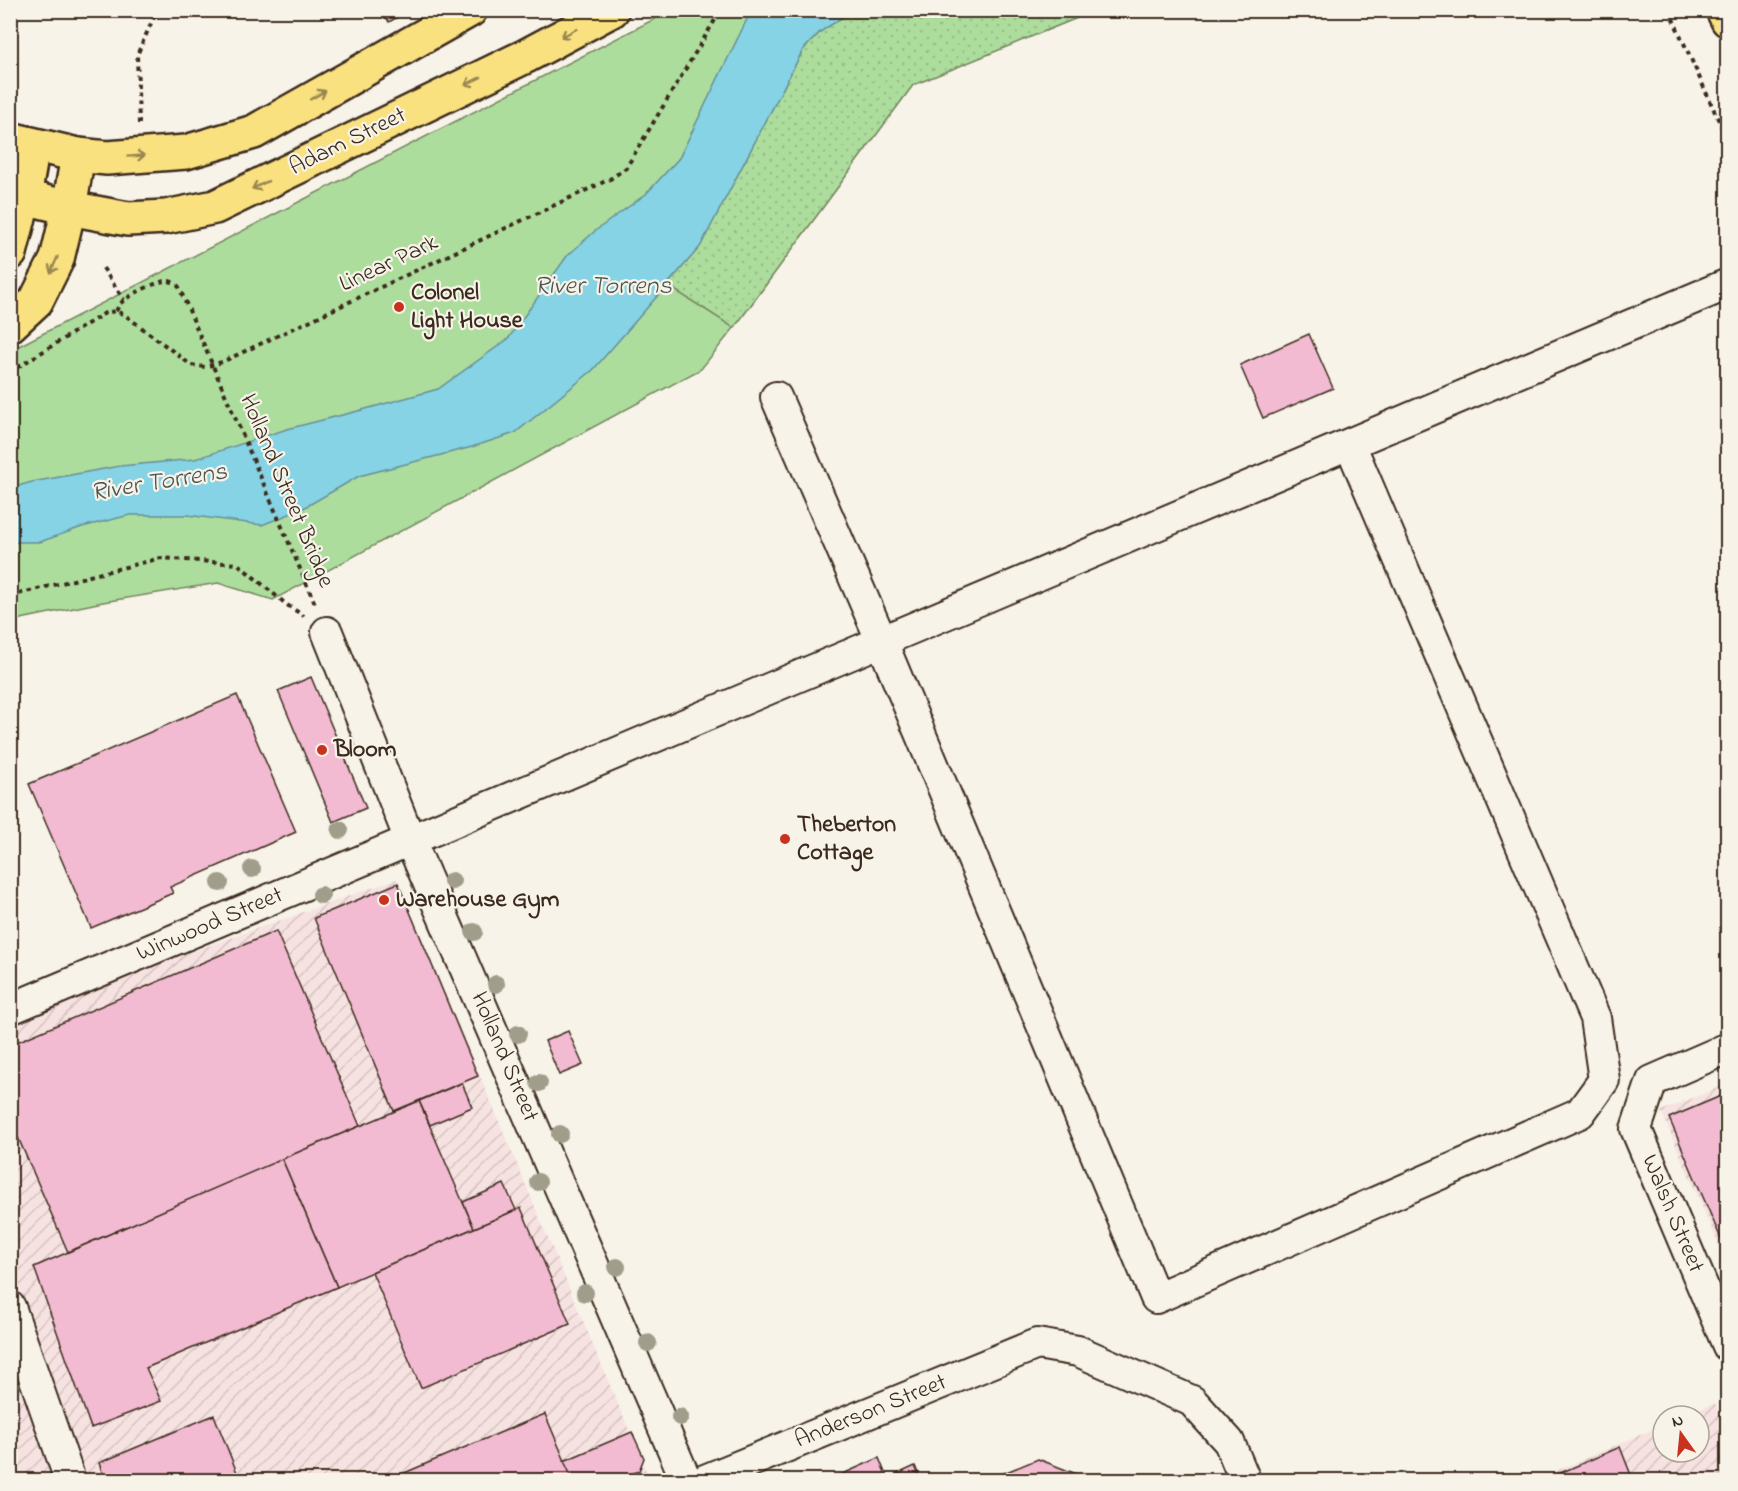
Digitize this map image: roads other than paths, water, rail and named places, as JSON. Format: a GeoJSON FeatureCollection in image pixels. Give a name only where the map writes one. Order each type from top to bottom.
{"type":"FeatureCollection","features":[{"type":"Feature","properties":{"kind":"main road"},"geometry":{"type":"LineString","coordinates":[[10,253],[22,142],[78,155],[107,158],[186,152],[254,132],[470,10]]}},
{"type":"Feature","properties":{"kind":"main road","name":"Adam Street"},"geometry":{"type":"LineString","coordinates":[[17,195],[128,219],[166,217],[215,207],[526,56],[612,10]]}},
{"type":"Feature","properties":{"kind":"main road"},"geometry":{"type":"LineString","coordinates":[[1723,10],[1728,20]]}},
{"type":"Feature","properties":{"kind":"main road"},"geometry":{"type":"LineString","coordinates":[[10,325],[36,302],[57,259],[78,155]]}},
{"type":"Feature","properties":{"kind":"street","name":"Winwood Street"},"geometry":{"type":"LineString","coordinates":[[10,1010],[1728,284]]}},
{"type":"Feature","properties":{"kind":"street"},"geometry":{"type":"LineString","coordinates":[[776,397],[882,642],[1156,1298],[1580,1113],[1604,1080],[1595,1018],[1350,444]]}},
{"type":"Feature","properties":{"kind":"street","name":"Holland Street"},"geometry":{"type":"LineString","coordinates":[[327,632],[410,840],[686,1480]]}},
{"type":"Feature","properties":{"kind":"street","name":"Walsh Street"},"geometry":{"type":"LineString","coordinates":[[1728,1048],[1652,1081],[1636,1129],[1728,1346]]}},
{"type":"Feature","properties":{"kind":"street"},"geometry":{"type":"LineString","coordinates":[[10,1306],[70,1480]]}},
{"type":"Feature","properties":{"kind":"street","name":"Anderson Street"},"geometry":{"type":"LineString","coordinates":[[705,1480],[1037,1344],[1078,1351],[1192,1401],[1229,1442],[1245,1480]]}},
{"type":"Feature","properties":{"kind":"water","name":"River Torrens"},"geometry":{"type":"Polygon","coordinates":[[[751,11],[852,11],[820,32],[803,50],[700,247],[593,370],[515,433],[472,447],[359,476],[302,509],[262,525],[187,515],[130,515],[82,527],[40,542],[11,542],[11,488],[120,466],[195,459],[287,429],[438,389],[508,339],[567,256],[595,231],[646,194],[679,158],[751,11]]]}},
{"type":"Feature","properties":{"kind":"place","name":"Colonel Light House"},"geometry":{"type":"Point","coordinates":[399,307]}},
{"type":"Feature","properties":{"kind":"place","name":"Bloom"},"geometry":{"type":"Point","coordinates":[322,750]}},
{"type":"Feature","properties":{"kind":"place","name":"Theberton Cottage"},"geometry":{"type":"Point","coordinates":[785,839]}},
{"type":"Feature","properties":{"kind":"place","name":"Warehouse Gym"},"geometry":{"type":"Point","coordinates":[384,900]}}]}
